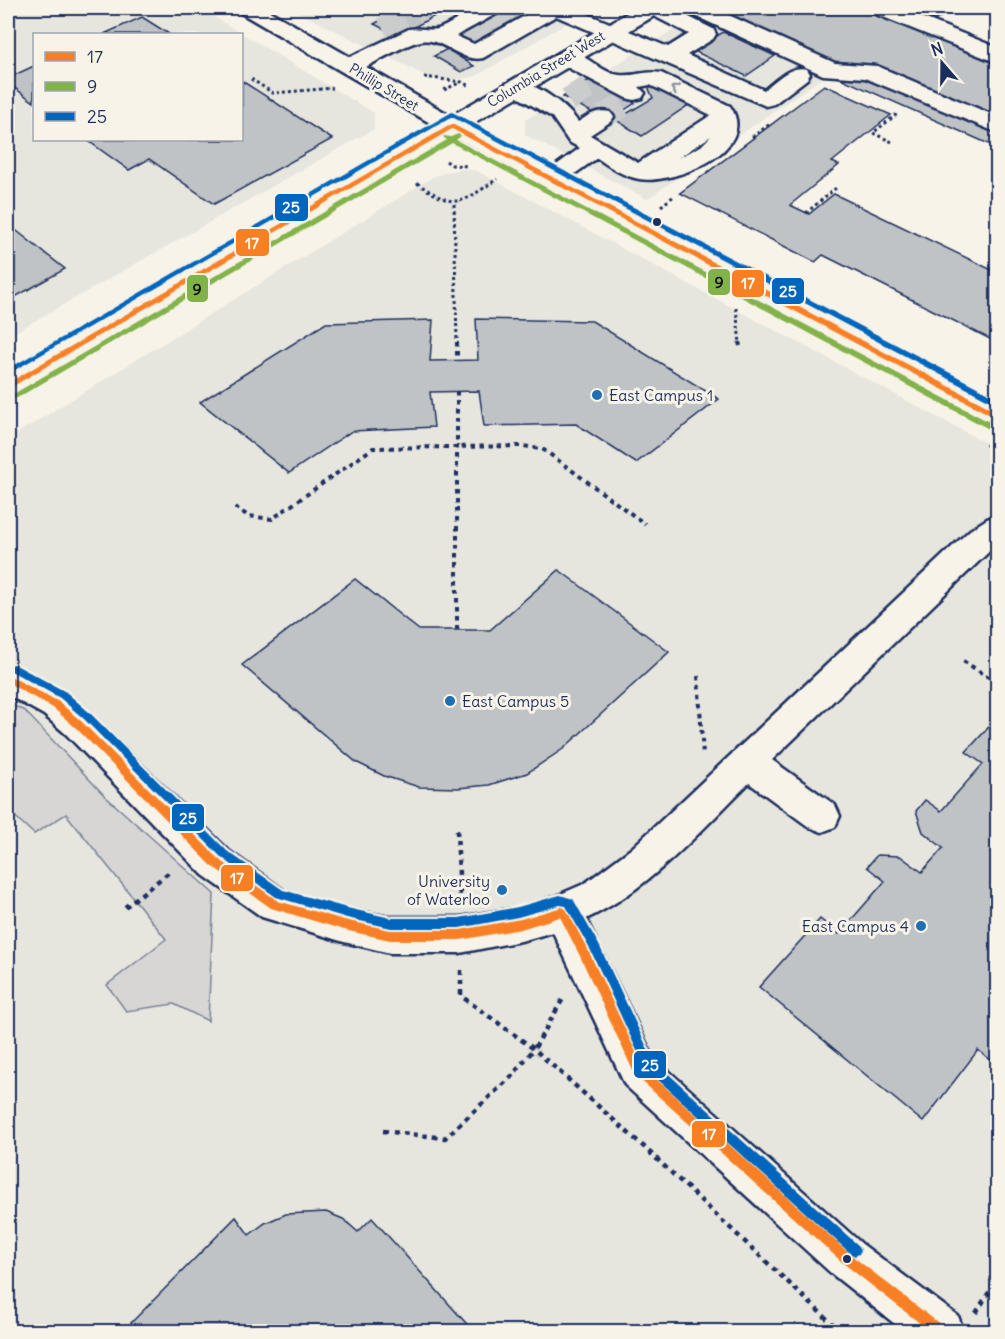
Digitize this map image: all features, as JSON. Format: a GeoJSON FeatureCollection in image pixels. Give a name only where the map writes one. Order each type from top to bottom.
{"type":"FeatureCollection","features":[{"type":"Feature","properties":{"kind":"street","name":"Phillip Street"},"geometry":{"type":"LineString","coordinates":[[249,8],[452,126],[998,416]]}},
{"type":"Feature","properties":{"kind":"street"},"geometry":{"type":"LineString","coordinates":[[439,37],[555,8],[766,99],[799,74]]}},
{"type":"Feature","properties":{"kind":"street","name":"Columbia Street West"},"geometry":{"type":"LineString","coordinates":[[8,386],[651,8]]}},
{"type":"Feature","properties":{"kind":"street"},"geometry":{"type":"LineString","coordinates":[[656,8],[705,34],[670,56]]}},
{"type":"Feature","properties":{"kind":"street"},"geometry":{"type":"LineString","coordinates":[[697,8],[831,70],[869,71],[998,126]]}},
{"type":"Feature","properties":{"kind":"street"},"geometry":{"type":"LineString","coordinates":[[881,8],[998,56]]}},
{"type":"Feature","properties":{"kind":"street"},"geometry":{"type":"LineString","coordinates":[[349,66],[384,38],[417,34],[439,37],[475,53],[490,23]]}},
{"type":"Feature","properties":{"kind":"street"},"geometry":{"type":"LineString","coordinates":[[517,87],[574,114],[596,148],[640,172],[657,173],[681,166],[708,150],[722,138],[725,128],[722,111],[653,78],[612,87],[567,57]]}},
{"type":"Feature","properties":{"kind":"street"},"geometry":{"type":"LineString","coordinates":[[552,179],[596,148]]}},
{"type":"Feature","properties":{"kind":"street"},"geometry":{"type":"LineString","coordinates":[[8,680],[56,705],[216,862],[275,905],[344,925],[390,935],[460,935],[521,924],[562,912],[597,896],[645,860],[981,538],[998,528]]}},
{"type":"Feature","properties":{"kind":"street"},"geometry":{"type":"LineString","coordinates":[[747,762],[822,816]]}},
{"type":"Feature","properties":{"kind":"street"},"geometry":{"type":"LineString","coordinates":[[562,912],[584,953],[639,1071],[847,1259],[957,1325]]}},
{"type":"Feature","properties":{"kind":"path"},"geometry":{"type":"LineString","coordinates":[[427,78],[466,84]]}},
{"type":"Feature","properties":{"kind":"path"},"geometry":{"type":"LineString","coordinates":[[251,79],[273,93],[338,87]]}},
{"type":"Feature","properties":{"kind":"path"},"geometry":{"type":"LineString","coordinates":[[450,86],[462,82]]}},
{"type":"Feature","properties":{"kind":"path"},"geometry":{"type":"LineString","coordinates":[[887,110],[897,114],[873,134],[892,142]]}},
{"type":"Feature","properties":{"kind":"path"},"geometry":{"type":"LineString","coordinates":[[751,138],[778,117]]}},
{"type":"Feature","properties":{"kind":"path"},"geometry":{"type":"LineString","coordinates":[[417,183],[446,203],[454,204],[463,202],[500,177]]}},
{"type":"Feature","properties":{"kind":"path"},"geometry":{"type":"LineString","coordinates":[[806,213],[836,188]]}},
{"type":"Feature","properties":{"kind":"path"},"geometry":{"type":"LineString","coordinates":[[658,208],[676,194]]}},
{"type":"Feature","properties":{"kind":"path"},"geometry":{"type":"LineString","coordinates":[[454,204],[457,360]]}},
{"type":"Feature","properties":{"kind":"path"},"geometry":{"type":"LineString","coordinates":[[735,307],[739,320],[740,346]]}},
{"type":"Feature","properties":{"kind":"path"},"geometry":{"type":"LineString","coordinates":[[457,391],[458,630]]}},
{"type":"Feature","properties":{"kind":"path"},"geometry":{"type":"LineString","coordinates":[[235,507],[248,516],[272,519],[373,448],[524,446],[544,450],[645,524]]}},
{"type":"Feature","properties":{"kind":"path"},"geometry":{"type":"LineString","coordinates":[[963,662],[998,683]]}},
{"type":"Feature","properties":{"kind":"path"},"geometry":{"type":"LineString","coordinates":[[698,676],[706,801]]}},
{"type":"Feature","properties":{"kind":"path"},"geometry":{"type":"LineString","coordinates":[[457,830],[460,904]]}},
{"type":"Feature","properties":{"kind":"path"},"geometry":{"type":"LineString","coordinates":[[125,906],[200,847]]}},
{"type":"Feature","properties":{"kind":"path"},"geometry":{"type":"LineString","coordinates":[[461,960],[461,996],[534,1049],[643,1146],[841,1332]]}},
{"type":"Feature","properties":{"kind":"path"},"geometry":{"type":"LineString","coordinates":[[383,1131],[445,1138],[511,1077],[534,1049],[567,991]]}},
{"type":"Feature","properties":{"kind":"path"},"geometry":{"type":"LineString","coordinates":[[957,1325],[998,1278]]}},
{"type":"Feature","properties":{"kind":"shaded area"},"geometry":{"type":"Polygon","coordinates":[[[8,8],[199,8],[241,33],[33,33],[33,141],[243,141],[243,34],[374,113],[374,129],[8,336],[8,8]]]}},
{"type":"Feature","properties":{"kind":"shaded area"},"geometry":{"type":"Polygon","coordinates":[[[290,8],[593,8],[474,77],[449,80],[432,79],[290,8]]]}},
{"type":"Feature","properties":{"kind":"shaded area"},"geometry":{"type":"Polygon","coordinates":[[[698,15],[829,73],[647,199],[525,135],[525,120],[698,15]]]}},
{"type":"Feature","properties":{"kind":"shaded area","name":"University of Waterloo"},"geometry":{"type":"Polygon","coordinates":[[[462,169],[477,171],[997,449],[997,1331],[8,1332],[8,439],[433,177],[462,169]]]}},
{"type":"Feature","properties":{"kind":"shaded area"},"geometry":{"type":"Polygon","coordinates":[[[8,703],[25,711],[105,796],[214,894],[208,1021],[174,1004],[126,1011],[107,985],[166,939],[66,814],[34,834],[8,810],[8,703]]]}},
{"type":"Feature","properties":{"kind":"building"},"geometry":{"type":"Polygon","coordinates":[[[403,8],[449,8],[398,36],[374,24],[403,8]]]}},
{"type":"Feature","properties":{"kind":"building"},"geometry":{"type":"Polygon","coordinates":[[[504,8],[516,8],[528,14],[470,46],[452,37],[504,8]]]}},
{"type":"Feature","properties":{"kind":"building"},"geometry":{"type":"Polygon","coordinates":[[[710,8],[863,8],[998,65],[998,148],[698,15],[710,8]]]}},
{"type":"Feature","properties":{"kind":"building"},"geometry":{"type":"Polygon","coordinates":[[[907,8],[952,8],[936,20],[907,8]]]}},
{"type":"Feature","properties":{"kind":"building"},"geometry":{"type":"Polygon","coordinates":[[[142,17],[167,33],[106,33],[142,17]]]}},
{"type":"Feature","properties":{"kind":"building"},"geometry":{"type":"Polygon","coordinates":[[[723,32],[775,56],[746,76],[694,51],[723,32]]]}},
{"type":"Feature","properties":{"kind":"building"},"geometry":{"type":"Polygon","coordinates":[[[447,49],[474,66],[461,72],[434,56],[447,49]]]}},
{"type":"Feature","properties":{"kind":"building"},"geometry":{"type":"Polygon","coordinates":[[[33,66],[33,101],[8,83],[8,78],[33,66]]]}},
{"type":"Feature","properties":{"kind":"building"},"geometry":{"type":"Polygon","coordinates":[[[589,80],[635,103],[608,121],[563,97],[589,80]]]}},
{"type":"Feature","properties":{"kind":"building"},"geometry":{"type":"Polygon","coordinates":[[[243,82],[332,139],[214,204],[149,159],[129,170],[88,141],[243,141],[243,82]]]}},
{"type":"Feature","properties":{"kind":"building"},"geometry":{"type":"Polygon","coordinates":[[[824,85],[891,115],[832,162],[839,165],[790,205],[809,214],[834,194],[998,273],[998,343],[823,255],[815,262],[680,193],[824,85]]]}},
{"type":"Feature","properties":{"kind":"building"},"geometry":{"type":"Polygon","coordinates":[[[653,86],[690,104],[642,136],[616,120],[653,98],[649,89],[653,86]]]}},
{"type":"Feature","properties":{"kind":"building"},"geometry":{"type":"Polygon","coordinates":[[[8,224],[65,269],[8,301],[8,224]]]}},
{"type":"Feature","properties":{"kind":"building","name":"East Campus 1"},"geometry":{"type":"Polygon","coordinates":[[[476,319],[592,321],[719,399],[636,463],[576,424],[484,426],[479,391],[430,392],[434,427],[352,431],[289,473],[200,402],[326,323],[433,320],[430,361],[478,360],[476,319]]]}},
{"type":"Feature","properties":{"kind":"building","name":"East Campus 5"},"geometry":{"type":"Polygon","coordinates":[[[559,570],[669,652],[563,749],[527,773],[489,785],[458,788],[419,787],[384,776],[356,762],[242,665],[355,579],[419,630],[490,630],[559,570]]]}},
{"type":"Feature","properties":{"kind":"building","name":"East Campus 4"},"geometry":{"type":"Polygon","coordinates":[[[998,717],[998,1054],[992,1061],[978,1050],[923,1122],[759,987],[820,919],[839,934],[885,881],[867,867],[877,855],[900,856],[922,872],[943,848],[923,832],[916,811],[925,800],[941,811],[983,764],[966,752],[998,717]]]}},
{"type":"Feature","properties":{"kind":"building"},"geometry":{"type":"Polygon","coordinates":[[[326,1212],[343,1219],[358,1232],[372,1218],[474,1332],[122,1332],[236,1217],[249,1235],[265,1223],[286,1214],[326,1212]]]}},
{"type":"Feature","properties":{"kind":"tunnel"},"geometry":{"type":"LineString","coordinates":[[383,29],[422,8]]}},
{"type":"Feature","properties":{"kind":"tunnel"},"geometry":{"type":"LineString","coordinates":[[492,14],[511,23]]}},
{"type":"Feature","properties":{"kind":"tunnel"},"geometry":{"type":"LineString","coordinates":[[469,27],[488,36]]}},
{"type":"Feature","properties":{"kind":"tunnel"},"geometry":{"type":"LineString","coordinates":[[568,100],[595,83]]}},
{"type":"Feature","properties":{"kind":"tunnel"},"geometry":{"type":"LineString","coordinates":[[602,117],[630,101]]}},
{"type":"Feature","properties":{"kind":"transit line","name":"25"},"geometry":{"type":"LineString","coordinates":[[8,372],[452,114],[998,402]]}},
{"type":"Feature","properties":{"kind":"transit line","name":"17"},"geometry":{"type":"LineString","coordinates":[[8,386],[452,126],[998,416]]}},
{"type":"Feature","properties":{"kind":"transit line","name":"9"},"geometry":{"type":"LineString","coordinates":[[14,396],[458,136]]}},
{"type":"Feature","properties":{"kind":"transit line","name":"9"},"geometry":{"type":"LineString","coordinates":[[446,137],[992,427]]}},
{"type":"Feature","properties":{"kind":"transit line","name":"25"},"geometry":{"type":"LineString","coordinates":[[14,668],[63,695],[87,716],[224,854],[280,894],[391,923],[459,923],[518,912],[560,900],[569,902],[595,948],[649,1064],[855,1250]]}},
{"type":"Feature","properties":{"kind":"transit line","name":"17"},"geometry":{"type":"LineString","coordinates":[[8,679],[56,705],[78,724],[216,863],[275,905],[344,925],[390,935],[460,935],[521,924],[562,912],[584,953],[639,1071],[847,1259],[941,1332]]}},
{"type":"Feature","properties":{"kind":"place","name":"East Campus 1"},"geometry":{"type":"Point","coordinates":[597,395]}},
{"type":"Feature","properties":{"kind":"place","name":"East Campus 5"},"geometry":{"type":"Point","coordinates":[450,701]}},
{"type":"Feature","properties":{"kind":"place","name":"University of Waterloo"},"geometry":{"type":"Point","coordinates":[502,890]}},
{"type":"Feature","properties":{"kind":"place","name":"East Campus 4"},"geometry":{"type":"Point","coordinates":[921,926]}}]}
